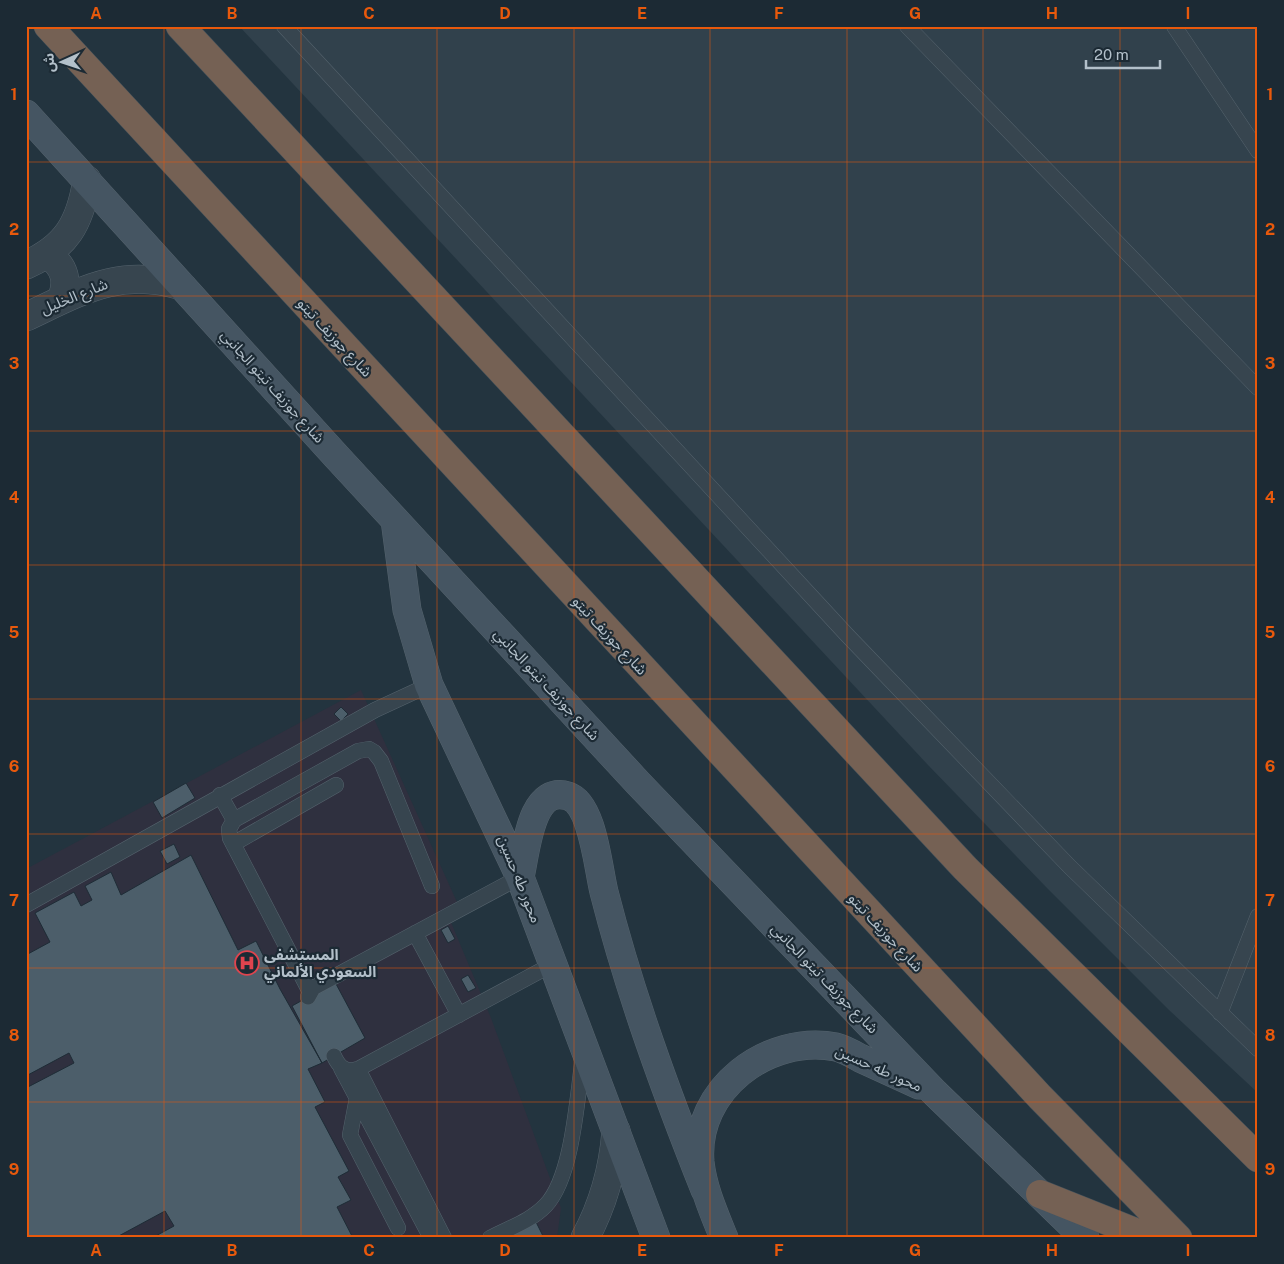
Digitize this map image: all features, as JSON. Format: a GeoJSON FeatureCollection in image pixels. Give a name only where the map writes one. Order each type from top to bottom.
{"type":"FeatureCollection","features":[{"type":"Feature","properties":{"kind":"highway","name":"شارع جوزيف تيتو"},"geometry":{"type":"LineString","coordinates":[[48,26],[924,973],[1040,1097],[1178,1238]]}},
{"type":"Feature","properties":{"kind":"highway"},"geometry":{"type":"LineString","coordinates":[[180,26],[965,868],[1258,1158]]}},
{"type":"Feature","properties":{"kind":"highway"},"geometry":{"type":"LineString","coordinates":[[1040,1194],[1150,1238]]}},
{"type":"Feature","properties":{"kind":"street","name":"شارع جوزيف تيتو الجانبي"},"geometry":{"type":"LineString","coordinates":[[26,114],[395,520],[638,783],[935,1093],[1085,1238]]}},
{"type":"Feature","properties":{"kind":"street"},"geometry":{"type":"LineString","coordinates":[[37,260],[70,232],[84,199],[86,180]]}},
{"type":"Feature","properties":{"kind":"street"},"geometry":{"type":"LineString","coordinates":[[37,260],[61,267],[66,283],[61,300]]}},
{"type":"Feature","properties":{"kind":"street","name":"شارع الخليل"},"geometry":{"type":"LineString","coordinates":[[26,317],[61,300],[113,280],[148,278],[182,286]]}},
{"type":"Feature","properties":{"kind":"street","name":"محور طه حسين"},"geometry":{"type":"LineString","coordinates":[[395,520],[408,610],[429,685],[520,877],[656,1238]]}},
{"type":"Feature","properties":{"kind":"street"},"geometry":{"type":"LineString","coordinates":[[520,877],[534,814],[542,802],[553,796],[567,796],[579,802],[586,814],[604,891],[649,1042],[705,1190]]}},
{"type":"Feature","properties":{"kind":"street","name":"محور طه حسين"},"geometry":{"type":"LineString","coordinates":[[724,1238],[705,1190],[700,1161],[703,1131],[714,1104],[731,1080],[753,1061],[780,1049],[809,1044],[838,1047],[935,1093]]}},
{"type":"Feature","properties":{"kind":"street"},"geometry":{"type":"LineString","coordinates":[[585,1238],[604,1198],[614,1154],[616,1131]]}},
{"type":"Feature","properties":{"kind":"lane"},"geometry":{"type":"LineString","coordinates":[[284,26],[847,635],[1069,866],[1258,1049]]}},
{"type":"Feature","properties":{"kind":"lane"},"geometry":{"type":"LineString","coordinates":[[907,26],[1258,388]]}},
{"type":"Feature","properties":{"kind":"lane"},"geometry":{"type":"LineString","coordinates":[[1174,26],[1258,151]]}},
{"type":"Feature","properties":{"kind":"lane"},"geometry":{"type":"LineString","coordinates":[[26,905],[375,710],[429,685]]}},
{"type":"Feature","properties":{"kind":"lane"},"geometry":{"type":"LineString","coordinates":[[432,886],[381,761],[374,752],[369,750],[358,752],[327,768],[234,820],[229,834],[309,995],[313,988],[520,877]]}},
{"type":"Feature","properties":{"kind":"lane"},"geometry":{"type":"LineString","coordinates":[[233,844],[336,785]]}},
{"type":"Feature","properties":{"kind":"lane"},"geometry":{"type":"LineString","coordinates":[[220,795],[234,820]]}},
{"type":"Feature","properties":{"kind":"lane"},"geometry":{"type":"LineString","coordinates":[[1220,1013],[1258,916]]}},
{"type":"Feature","properties":{"kind":"lane"},"geometry":{"type":"LineString","coordinates":[[416,933],[459,1015]]}},
{"type":"Feature","properties":{"kind":"lane"},"geometry":{"type":"LineString","coordinates":[[431,1238],[337,1062],[347,1070],[358,1069],[553,964]]}},
{"type":"Feature","properties":{"kind":"lane"},"geometry":{"type":"LineString","coordinates":[[490,1238],[532,1217],[546,1205],[557,1191],[566,1169],[584,1046]]}},
{"type":"Feature","properties":{"kind":"lane"},"geometry":{"type":"LineString","coordinates":[[358,1069],[444,1238]]}},
{"type":"Feature","properties":{"kind":"lane"},"geometry":{"type":"LineString","coordinates":[[357,1098],[350,1135],[398,1228]]}},
{"type":"Feature","properties":{"kind":"shaded area"},"geometry":{"type":"Polygon","coordinates":[[[239,26],[1258,26],[1258,1093],[1169,1010],[928,765],[239,26]]]}},
{"type":"Feature","properties":{"kind":"shaded area","name":"المستشفى السعودي الألماني"},"geometry":{"type":"Polygon","coordinates":[[[361,690],[457,902],[445,908],[491,1018],[561,1208],[557,1238],[26,1238],[26,869],[361,690]]]}},
{"type":"Feature","properties":{"kind":"building"},"geometry":{"type":"Polygon","coordinates":[[[341,707],[348,714],[341,721],[334,714],[341,707]]]}},
{"type":"Feature","properties":{"kind":"building"},"geometry":{"type":"Polygon","coordinates":[[[186,783],[195,798],[162,818],[153,802],[186,783]]]}},
{"type":"Feature","properties":{"kind":"building"},"geometry":{"type":"Polygon","coordinates":[[[174,844],[180,857],[167,864],[160,851],[174,844]]]}},
{"type":"Feature","properties":{"kind":"building"},"geometry":{"type":"Polygon","coordinates":[[[191,855],[238,950],[256,941],[280,989],[322,1063],[308,1069],[325,1102],[315,1107],[349,1171],[338,1177],[351,1200],[337,1207],[353,1238],[152,1238],[174,1226],[165,1211],[115,1238],[26,1238],[26,1088],[74,1063],[69,1053],[26,1076],[26,955],[50,942],[35,913],[74,892],[81,906],[92,900],[85,886],[111,872],[121,895],[191,855]]]}},
{"type":"Feature","properties":{"kind":"building"},"geometry":{"type":"Polygon","coordinates":[[[448,926],[455,939],[448,943],[441,930],[448,926]]]}},
{"type":"Feature","properties":{"kind":"building"},"geometry":{"type":"Polygon","coordinates":[[[468,975],[476,988],[468,992],[461,979],[468,975]]]}},
{"type":"Feature","properties":{"kind":"building"},"geometry":{"type":"Polygon","coordinates":[[[335,982],[365,1038],[322,1063],[292,1006],[335,982]]]}},
{"type":"Feature","properties":{"kind":"building"},"geometry":{"type":"Polygon","coordinates":[[[536,1222],[544,1238],[506,1238],[536,1222]]]}},
{"type":"Feature","properties":{"kind":"place","name":"المستشفى السعودي الألماني"},"geometry":{"type":"Point","coordinates":[247,963]}}]}
